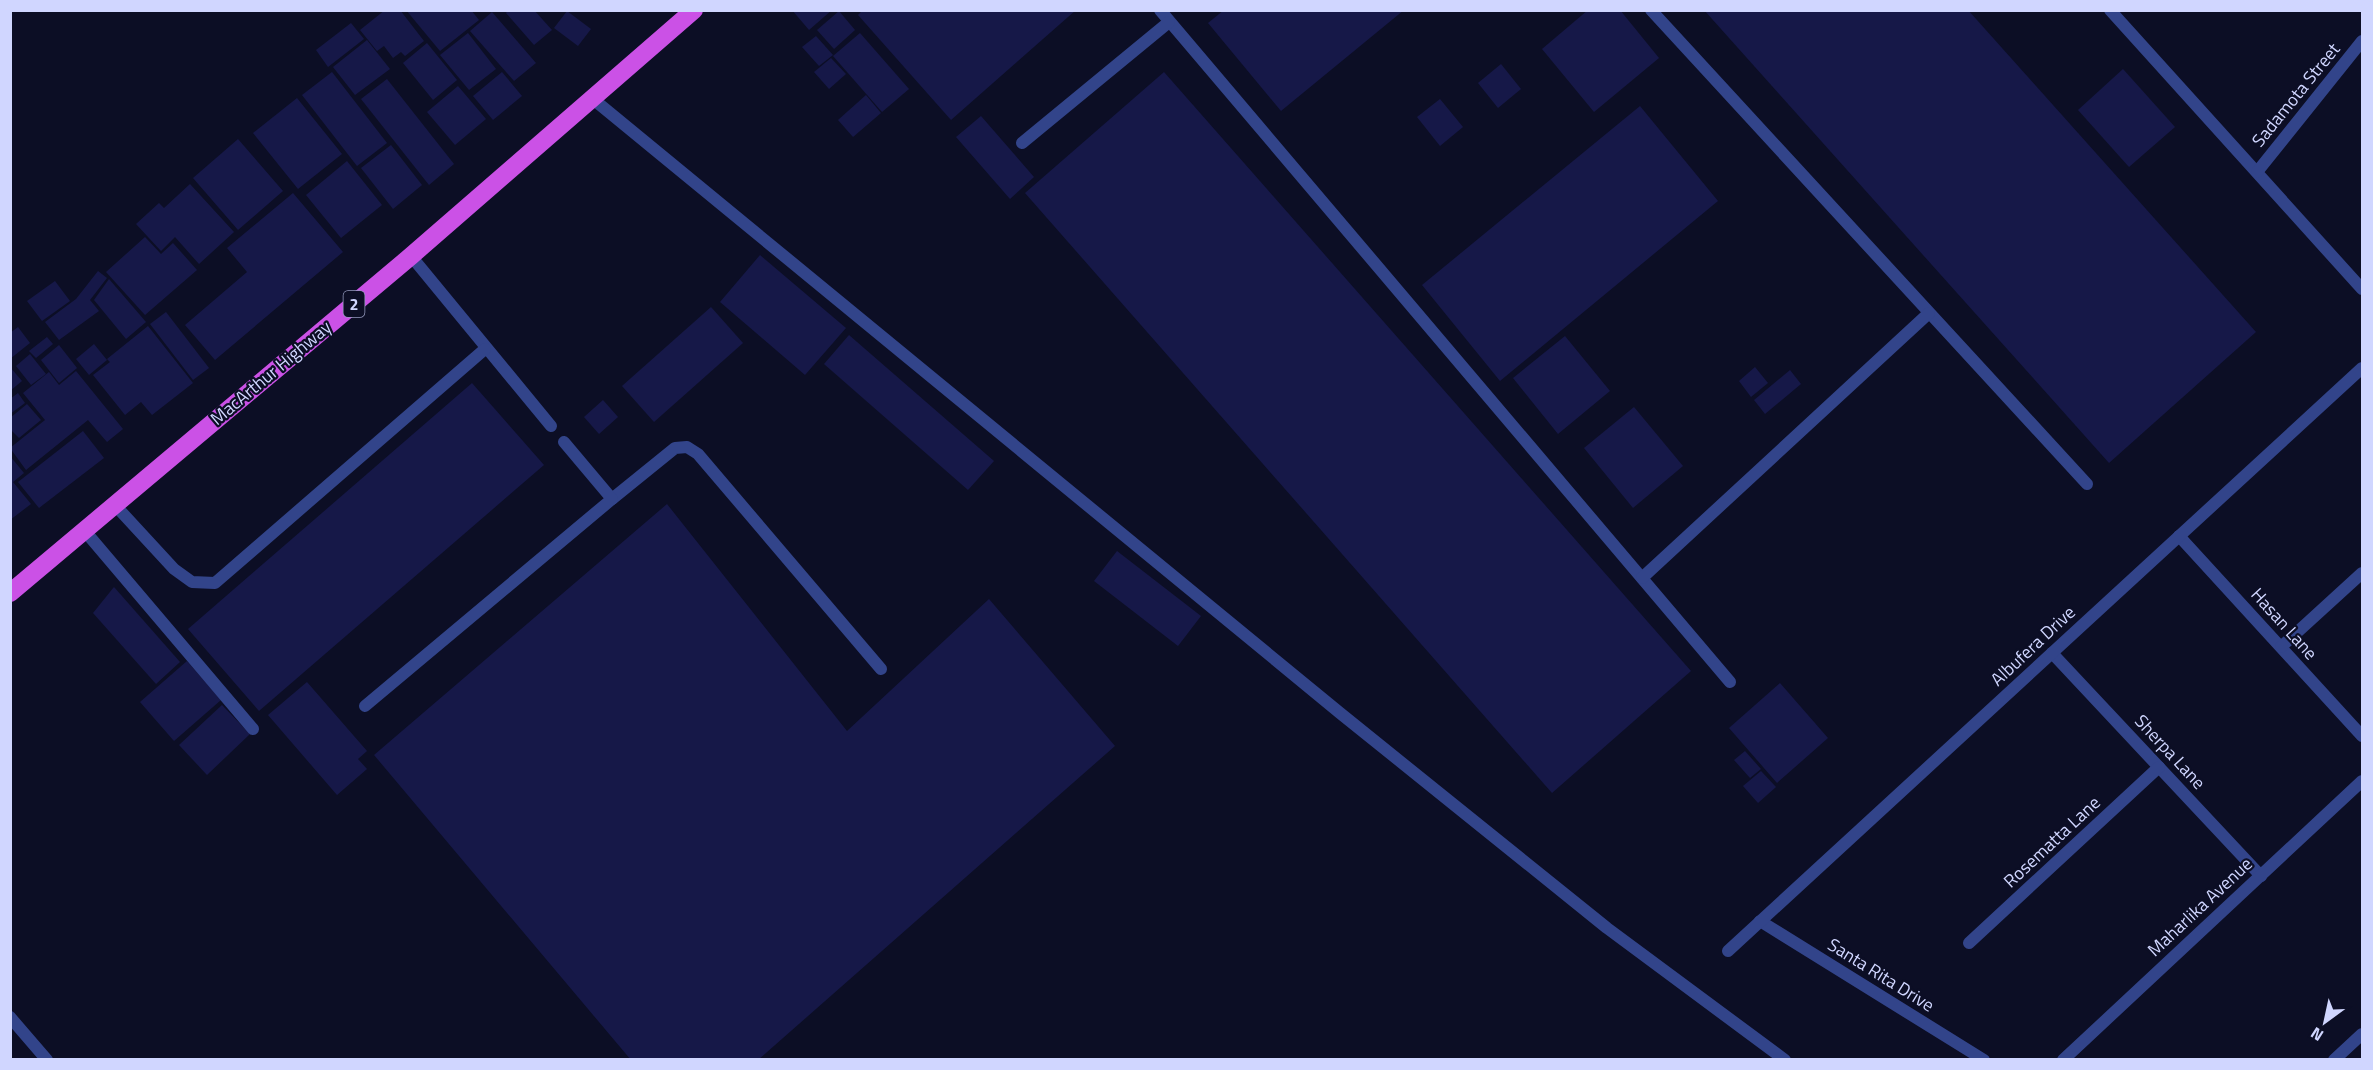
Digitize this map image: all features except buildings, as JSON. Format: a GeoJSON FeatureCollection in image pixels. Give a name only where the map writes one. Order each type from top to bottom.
{"type":"FeatureCollection","features":[{"type":"Feature","properties":{"kind":"highway","name":"MacArthur Highway"},"geometry":{"type":"LineString","coordinates":[[10,593],[411,256],[694,10]]}},
{"type":"Feature","properties":{"kind":"street"},"geometry":{"type":"LineString","coordinates":[[1160,10],[1730,682]]}},
{"type":"Feature","properties":{"kind":"street"},"geometry":{"type":"LineString","coordinates":[[1651,10],[2087,484]]}},
{"type":"Feature","properties":{"kind":"street"},"geometry":{"type":"LineString","coordinates":[[2110,10],[2362,289]]}},
{"type":"Feature","properties":{"kind":"street"},"geometry":{"type":"LineString","coordinates":[[1022,143],[1169,22]]}},
{"type":"Feature","properties":{"kind":"street","name":"Sadamota Street"},"geometry":{"type":"LineString","coordinates":[[2257,172],[2362,41]]}},
{"type":"Feature","properties":{"kind":"street"},"geometry":{"type":"LineString","coordinates":[[593,99],[1376,742],[1607,928],[1785,1059]]}},
{"type":"Feature","properties":{"kind":"street"},"geometry":{"type":"LineString","coordinates":[[411,256],[485,349],[551,426]]}},
{"type":"Feature","properties":{"kind":"street"},"geometry":{"type":"LineString","coordinates":[[1642,578],[1929,313]]}},
{"type":"Feature","properties":{"kind":"street"},"geometry":{"type":"LineString","coordinates":[[114,504],[174,569],[192,582],[215,583],[485,349]]}},
{"type":"Feature","properties":{"kind":"street","name":"Albufera Drive"},"geometry":{"type":"LineString","coordinates":[[1728,951],[2362,368]]}},
{"type":"Feature","properties":{"kind":"street"},"geometry":{"type":"LineString","coordinates":[[564,442],[612,500]]}},
{"type":"Feature","properties":{"kind":"street"},"geometry":{"type":"LineString","coordinates":[[365,706],[675,448],[687,447],[698,454],[881,669]]}},
{"type":"Feature","properties":{"kind":"street"},"geometry":{"type":"LineString","coordinates":[[84,530],[253,729]]}},
{"type":"Feature","properties":{"kind":"street","name":"Hasan Lane"},"geometry":{"type":"LineString","coordinates":[[2179,536],[2362,736]]}},
{"type":"Feature","properties":{"kind":"street"},"geometry":{"type":"LineString","coordinates":[[2281,647],[2362,573]]}},
{"type":"Feature","properties":{"kind":"street","name":"Sherpa Lane"},"geometry":{"type":"LineString","coordinates":[[2052,652],[2261,876]]}},
{"type":"Feature","properties":{"kind":"street","name":"Rosematta Lane"},"geometry":{"type":"LineString","coordinates":[[1969,943],[2159,767]]}},
{"type":"Feature","properties":{"kind":"street","name":"Maharlika Avenue"},"geometry":{"type":"LineString","coordinates":[[2063,1059],[2362,781]]}},
{"type":"Feature","properties":{"kind":"street","name":"Santa Rita Drive"},"geometry":{"type":"LineString","coordinates":[[1760,921],[1984,1059]]}},
{"type":"Feature","properties":{"kind":"street"},"geometry":{"type":"LineString","coordinates":[[10,1017],[47,1059]]}},
{"type":"Feature","properties":{"kind":"street"},"geometry":{"type":"LineString","coordinates":[[2334,1059],[2362,1034]]}}]}
